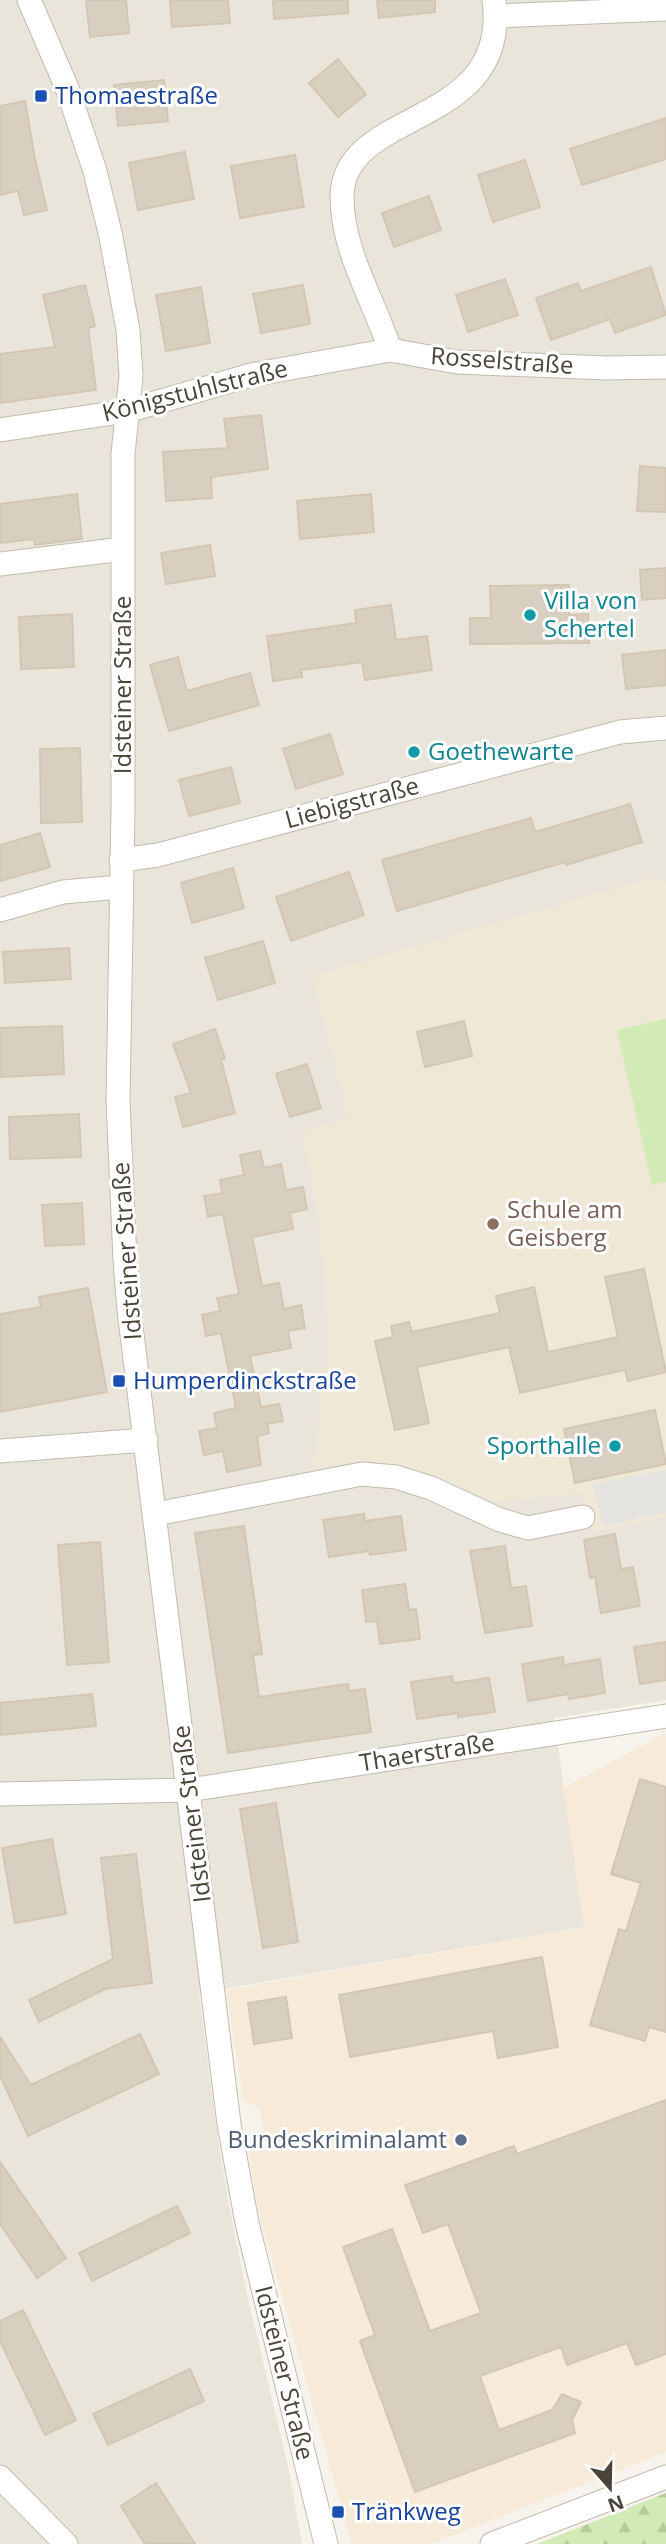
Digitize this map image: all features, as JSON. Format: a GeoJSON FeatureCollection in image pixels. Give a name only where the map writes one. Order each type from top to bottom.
{"type":"FeatureCollection","features":[{"type":"Feature","properties":{"kind":"street","name":"Idsteiner Straße"},"geometry":{"type":"LineString","coordinates":[[29,0],[79,121],[111,237],[128,330],[131,376],[122,454],[118,1101],[129,1310],[222,2067],[244,2210],[326,2544]]}},
{"type":"Feature","properties":{"kind":"street"},"geometry":{"type":"LineString","coordinates":[[390,350],[380,318],[350,246],[342,194],[348,171],[362,151],[381,136],[459,93],[479,72],[492,45],[495,8],[666,9]]}},
{"type":"Feature","properties":{"kind":"street","name":"Königstuhlstraße"},"geometry":{"type":"LineString","coordinates":[[0,430],[127,411],[251,375],[390,350]]}},
{"type":"Feature","properties":{"kind":"street","name":"Rosselstraße"},"geometry":{"type":"LineString","coordinates":[[390,350],[457,362],[666,368]]}},
{"type":"Feature","properties":{"kind":"street"},"geometry":{"type":"LineString","coordinates":[[0,564],[123,549]]}},
{"type":"Feature","properties":{"kind":"street","name":"Liebigstraße"},"geometry":{"type":"LineString","coordinates":[[121,860],[158,855],[620,732],[666,728]]}},
{"type":"Feature","properties":{"kind":"street"},"geometry":{"type":"LineString","coordinates":[[0,910],[63,892],[120,887]]}},
{"type":"Feature","properties":{"kind":"street"},"geometry":{"type":"LineString","coordinates":[[0,1451],[146,1440]]}},
{"type":"Feature","properties":{"kind":"street"},"geometry":{"type":"LineString","coordinates":[[156,1514],[362,1474],[380,1474],[431,1488],[500,1520],[528,1528],[583,1517]]}},
{"type":"Feature","properties":{"kind":"street","name":"Thaerstraße"},"geometry":{"type":"LineString","coordinates":[[0,1794],[189,1790],[666,1716]]}},
{"type":"Feature","properties":{"kind":"street"},"geometry":{"type":"LineString","coordinates":[[0,2477],[66,2544]]}},
{"type":"Feature","properties":{"kind":"street"},"geometry":{"type":"LineString","coordinates":[[492,2544],[666,2477]]}},
{"type":"Feature","properties":{"kind":"shaded area"},"geometry":{"type":"Polygon","coordinates":[[[0,0],[666,0],[666,1700],[554,1718],[584,1927],[199,1993],[230,2211],[289,2471],[302,2544],[0,2544],[0,0]]]}},
{"type":"Feature","properties":{"kind":"shaded area","name":"Schule am Geisberg"},"geometry":{"type":"Polygon","coordinates":[[[651,878],[666,882],[666,1517],[593,1532],[582,1493],[497,1502],[422,1472],[369,1461],[314,1467],[327,1357],[325,1266],[313,1183],[302,1132],[349,1116],[312,976],[651,878]]]}},
{"type":"Feature","properties":{"kind":"shaded area"},"geometry":{"type":"Polygon","coordinates":[[[666,1470],[666,1512],[604,1526],[592,1484],[666,1470]]]}},
{"type":"Feature","properties":{"kind":"shaded area","name":"Bundeskriminalamt"},"geometry":{"type":"Polygon","coordinates":[[[666,1733],[666,2452],[431,2544],[352,2544],[259,2214],[248,2145],[265,2135],[259,2107],[244,2102],[226,1990],[584,1927],[563,1788],[666,1733]]]}},
{"type":"Feature","properties":{"kind":"green space"},"geometry":{"type":"Polygon","coordinates":[[[666,1019],[666,1182],[652,1185],[617,1030],[666,1019]]]}},
{"type":"Feature","properties":{"kind":"green space"},"geometry":{"type":"Polygon","coordinates":[[[666,2493],[666,2544],[537,2544],[666,2493]]]}},
{"type":"Feature","properties":{"kind":"building"},"geometry":{"type":"Polygon","coordinates":[[[86,0],[126,0],[129,33],[90,37],[86,0]]]}},
{"type":"Feature","properties":{"kind":"building"},"geometry":{"type":"Polygon","coordinates":[[[170,0],[228,0],[230,23],[172,27],[170,0]]]}},
{"type":"Feature","properties":{"kind":"building"},"geometry":{"type":"Polygon","coordinates":[[[273,0],[348,0],[348,13],[274,19],[273,0]]]}},
{"type":"Feature","properties":{"kind":"building"},"geometry":{"type":"Polygon","coordinates":[[[377,0],[435,0],[435,12],[379,18],[377,0]]]}},
{"type":"Feature","properties":{"kind":"building"},"geometry":{"type":"Polygon","coordinates":[[[338,59],[366,94],[338,117],[309,83],[338,59]]]}},
{"type":"Feature","properties":{"kind":"building"},"geometry":{"type":"Polygon","coordinates":[[[164,80],[168,121],[118,126],[114,85],[164,80]]]}},
{"type":"Feature","properties":{"kind":"building"},"geometry":{"type":"Polygon","coordinates":[[[25,101],[47,210],[24,215],[18,191],[0,195],[0,106],[25,101]]]}},
{"type":"Feature","properties":{"kind":"building"},"geometry":{"type":"Polygon","coordinates":[[[666,118],[666,159],[582,185],[570,149],[666,118]]]}},
{"type":"Feature","properties":{"kind":"building"},"geometry":{"type":"Polygon","coordinates":[[[185,152],[194,199],[138,210],[129,163],[185,152]]]}},
{"type":"Feature","properties":{"kind":"building"},"geometry":{"type":"Polygon","coordinates":[[[295,155],[304,207],[240,218],[231,166],[295,155]]]}},
{"type":"Feature","properties":{"kind":"building"},"geometry":{"type":"Polygon","coordinates":[[[525,160],[540,207],[493,222],[478,175],[525,160]]]}},
{"type":"Feature","properties":{"kind":"building"},"geometry":{"type":"Polygon","coordinates":[[[429,196],[441,230],[394,247],[382,213],[429,196]]]}},
{"type":"Feature","properties":{"kind":"building"},"geometry":{"type":"Polygon","coordinates":[[[651,267],[666,315],[615,333],[610,319],[551,340],[536,298],[578,283],[581,291],[651,267]]]}},
{"type":"Feature","properties":{"kind":"building"},"geometry":{"type":"Polygon","coordinates":[[[505,279],[518,315],[468,332],[456,295],[505,279]]]}},
{"type":"Feature","properties":{"kind":"building"},"geometry":{"type":"Polygon","coordinates":[[[85,285],[95,326],[88,328],[96,390],[0,403],[0,354],[55,347],[43,295],[85,285]]]}},
{"type":"Feature","properties":{"kind":"building"},"geometry":{"type":"Polygon","coordinates":[[[303,285],[310,324],[261,333],[253,294],[303,285]]]}},
{"type":"Feature","properties":{"kind":"building"},"geometry":{"type":"Polygon","coordinates":[[[201,287],[210,343],[166,351],[156,295],[201,287]]]}},
{"type":"Feature","properties":{"kind":"building"},"geometry":{"type":"Polygon","coordinates":[[[261,415],[268,469],[211,477],[212,498],[166,501],[163,452],[228,448],[224,419],[261,415]]]}},
{"type":"Feature","properties":{"kind":"building"},"geometry":{"type":"Polygon","coordinates":[[[640,466],[666,468],[666,512],[637,511],[640,466]]]}},
{"type":"Feature","properties":{"kind":"building"},"geometry":{"type":"Polygon","coordinates":[[[77,494],[82,539],[35,545],[34,539],[0,543],[0,504],[77,494]]]}},
{"type":"Feature","properties":{"kind":"building"},"geometry":{"type":"Polygon","coordinates":[[[371,494],[374,532],[300,539],[297,501],[371,494]]]}},
{"type":"Feature","properties":{"kind":"building"},"geometry":{"type":"Polygon","coordinates":[[[210,545],[215,576],[166,584],[161,553],[210,545]]]}},
{"type":"Feature","properties":{"kind":"building"},"geometry":{"type":"Polygon","coordinates":[[[666,568],[666,598],[642,600],[640,570],[666,568]]]}},
{"type":"Feature","properties":{"kind":"building","name":"Villa von Schertel"},"geometry":{"type":"Polygon","coordinates":[[[569,585],[569,615],[588,614],[589,643],[470,644],[470,618],[491,618],[490,586],[569,585]]]}},
{"type":"Feature","properties":{"kind":"building"},"geometry":{"type":"Polygon","coordinates":[[[391,605],[396,640],[427,636],[432,670],[365,680],[362,662],[301,670],[302,677],[273,681],[267,636],[356,623],[355,610],[391,605]]]}},
{"type":"Feature","properties":{"kind":"building"},"geometry":{"type":"Polygon","coordinates":[[[72,614],[74,667],[21,669],[19,617],[72,614]]]}},
{"type":"Feature","properties":{"kind":"building"},"geometry":{"type":"Polygon","coordinates":[[[666,650],[666,685],[626,689],[622,655],[666,650]]]}},
{"type":"Feature","properties":{"kind":"building"},"geometry":{"type":"Polygon","coordinates":[[[178,657],[187,691],[250,673],[259,705],[169,731],[150,665],[178,657]]]}},
{"type":"Feature","properties":{"kind":"building"},"geometry":{"type":"Polygon","coordinates":[[[330,734],[343,774],[296,789],[283,749],[330,734]]]}},
{"type":"Feature","properties":{"kind":"building"},"geometry":{"type":"Polygon","coordinates":[[[80,748],[82,822],[41,823],[40,749],[80,748]]]}},
{"type":"Feature","properties":{"kind":"building"},"geometry":{"type":"Polygon","coordinates":[[[231,767],[240,803],[189,816],[179,780],[231,767]]]}},
{"type":"Feature","properties":{"kind":"building"},"geometry":{"type":"Polygon","coordinates":[[[630,804],[642,842],[397,911],[382,860],[531,818],[535,832],[630,804]]]}},
{"type":"Feature","properties":{"kind":"building"},"geometry":{"type":"Polygon","coordinates":[[[40,833],[50,867],[0,881],[0,845],[40,833]]]}},
{"type":"Feature","properties":{"kind":"building"},"geometry":{"type":"Polygon","coordinates":[[[233,868],[244,908],[192,923],[181,883],[233,868]]]}},
{"type":"Feature","properties":{"kind":"building"},"geometry":{"type":"Polygon","coordinates":[[[349,872],[364,915],[291,941],[276,897],[349,872]]]}},
{"type":"Feature","properties":{"kind":"building"},"geometry":{"type":"Polygon","coordinates":[[[263,941],[275,983],[218,1000],[205,958],[263,941]]]}},
{"type":"Feature","properties":{"kind":"building"},"geometry":{"type":"Polygon","coordinates":[[[69,948],[71,979],[5,983],[3,952],[69,948]]]}},
{"type":"Feature","properties":{"kind":"building"},"geometry":{"type":"Polygon","coordinates":[[[464,1021],[472,1056],[425,1067],[417,1032],[464,1021]]]}},
{"type":"Feature","properties":{"kind":"building"},"geometry":{"type":"Polygon","coordinates":[[[62,1026],[64,1074],[0,1077],[0,1028],[62,1026]]]}},
{"type":"Feature","properties":{"kind":"building"},"geometry":{"type":"Polygon","coordinates":[[[215,1029],[225,1058],[221,1060],[235,1113],[183,1127],[175,1097],[191,1093],[173,1044],[215,1029]]]}},
{"type":"Feature","properties":{"kind":"building"},"geometry":{"type":"Polygon","coordinates":[[[307,1064],[321,1108],[290,1117],[276,1074],[307,1064]]]}},
{"type":"Feature","properties":{"kind":"building"},"geometry":{"type":"Polygon","coordinates":[[[79,1114],[81,1157],[10,1159],[9,1117],[79,1114]]]}},
{"type":"Feature","properties":{"kind":"building"},"geometry":{"type":"Polygon","coordinates":[[[260,1151],[264,1168],[281,1164],[286,1190],[303,1187],[307,1209],[290,1213],[293,1229],[252,1237],[262,1286],[279,1283],[284,1309],[301,1305],[305,1328],[288,1331],[291,1348],[250,1356],[261,1407],[279,1404],[283,1421],[267,1424],[269,1433],[257,1436],[261,1465],[227,1472],[223,1451],[204,1455],[199,1431],[217,1428],[214,1413],[236,1408],[221,1333],[206,1336],[202,1315],[220,1311],[217,1298],[239,1294],[223,1214],[208,1217],[204,1196],[222,1193],[220,1180],[244,1175],[240,1155],[260,1151]]]}},
{"type":"Feature","properties":{"kind":"building"},"geometry":{"type":"Polygon","coordinates":[[[82,1203],[84,1244],[45,1246],[42,1205],[82,1203]]]}},
{"type":"Feature","properties":{"kind":"building"},"geometry":{"type":"Polygon","coordinates":[[[644,1269],[666,1372],[628,1381],[625,1370],[520,1393],[509,1347],[417,1367],[429,1423],[395,1430],[375,1341],[393,1337],[391,1326],[409,1322],[412,1332],[500,1313],[496,1296],[534,1287],[548,1352],[618,1337],[605,1277],[644,1269]]]}},
{"type":"Feature","properties":{"kind":"building"},"geometry":{"type":"Polygon","coordinates":[[[88,1288],[107,1392],[0,1412],[0,1314],[41,1307],[39,1297],[88,1288]]]}},
{"type":"Feature","properties":{"kind":"building","name":"Sporthalle"},"geometry":{"type":"Polygon","coordinates":[[[655,1410],[666,1464],[575,1483],[564,1429],[655,1410]]]}},
{"type":"Feature","properties":{"kind":"building"},"geometry":{"type":"Polygon","coordinates":[[[364,1514],[365,1521],[401,1516],[406,1550],[370,1555],[369,1551],[329,1557],[323,1520],[364,1514]]]}},
{"type":"Feature","properties":{"kind":"building"},"geometry":{"type":"Polygon","coordinates":[[[244,1526],[262,1654],[253,1655],[259,1697],[348,1684],[349,1691],[365,1689],[371,1732],[228,1753],[195,1533],[244,1526]]]}},
{"type":"Feature","properties":{"kind":"building"},"geometry":{"type":"Polygon","coordinates":[[[615,1534],[621,1569],[633,1567],[640,1606],[601,1613],[595,1577],[590,1578],[584,1540],[615,1534]]]}},
{"type":"Feature","properties":{"kind":"building"},"geometry":{"type":"Polygon","coordinates":[[[100,1542],[109,1662],[67,1665],[58,1545],[100,1542]]]}},
{"type":"Feature","properties":{"kind":"building"},"geometry":{"type":"Polygon","coordinates":[[[505,1546],[511,1588],[526,1586],[532,1626],[485,1633],[470,1551],[505,1546]]]}},
{"type":"Feature","properties":{"kind":"building"},"geometry":{"type":"Polygon","coordinates":[[[405,1584],[409,1610],[416,1609],[420,1639],[380,1644],[377,1621],[366,1622],[362,1590],[405,1584]]]}},
{"type":"Feature","properties":{"kind":"building"},"geometry":{"type":"Polygon","coordinates":[[[666,1642],[666,1680],[640,1684],[634,1647],[666,1642]]]}},
{"type":"Feature","properties":{"kind":"building"},"geometry":{"type":"Polygon","coordinates":[[[563,1657],[564,1665],[600,1659],[605,1693],[569,1699],[568,1694],[528,1701],[522,1664],[563,1657]]]}},
{"type":"Feature","properties":{"kind":"building"},"geometry":{"type":"Polygon","coordinates":[[[452,1676],[454,1683],[489,1678],[495,1712],[458,1717],[458,1713],[417,1719],[411,1682],[452,1676]]]}},
{"type":"Feature","properties":{"kind":"building"},"geometry":{"type":"Polygon","coordinates":[[[92,1694],[96,1726],[0,1735],[0,1703],[92,1694]]]}},
{"type":"Feature","properties":{"kind":"building"},"geometry":{"type":"Polygon","coordinates":[[[640,1779],[666,1787],[666,2032],[649,2027],[645,2041],[590,2025],[619,1929],[626,1931],[641,1883],[611,1874],[640,1779]]]}},
{"type":"Feature","properties":{"kind":"building"},"geometry":{"type":"Polygon","coordinates":[[[276,1803],[298,1942],[263,1948],[240,1809],[276,1803]]]}},
{"type":"Feature","properties":{"kind":"building"},"geometry":{"type":"Polygon","coordinates":[[[52,1839],[66,1914],[15,1923],[2,1848],[52,1839]]]}},
{"type":"Feature","properties":{"kind":"building"},"geometry":{"type":"Polygon","coordinates":[[[136,1854],[152,1983],[105,1989],[39,2022],[29,2000],[113,1959],[101,1858],[136,1854]]]}},
{"type":"Feature","properties":{"kind":"building"},"geometry":{"type":"Polygon","coordinates":[[[542,1957],[558,2047],[498,2058],[493,2031],[350,2057],[339,1995],[542,1957]]]}},
{"type":"Feature","properties":{"kind":"building"},"geometry":{"type":"Polygon","coordinates":[[[286,1997],[292,2038],[254,2044],[248,2003],[286,1997]]]}},
{"type":"Feature","properties":{"kind":"building"},"geometry":{"type":"Polygon","coordinates":[[[140,2034],[159,2074],[28,2136],[0,2076],[0,2037],[31,2085],[140,2034]]]}},
{"type":"Feature","properties":{"kind":"building"},"geometry":{"type":"Polygon","coordinates":[[[666,2100],[666,2354],[636,2365],[627,2343],[567,2365],[561,2347],[480,2376],[499,2430],[552,2410],[562,2394],[581,2402],[572,2420],[575,2433],[415,2492],[360,2341],[375,2335],[343,2247],[392,2229],[430,2331],[481,2313],[448,2224],[423,2233],[405,2185],[514,2146],[517,2154],[666,2100]]]}},
{"type":"Feature","properties":{"kind":"building"},"geometry":{"type":"Polygon","coordinates":[[[0,2162],[66,2258],[37,2278],[0,2224],[0,2162]]]}},
{"type":"Feature","properties":{"kind":"building"},"geometry":{"type":"Polygon","coordinates":[[[177,2206],[190,2233],[92,2281],[79,2253],[177,2206]]]}},
{"type":"Feature","properties":{"kind":"building"},"geometry":{"type":"Polygon","coordinates":[[[23,2310],[76,2420],[45,2435],[0,2341],[0,2321],[23,2310]]]}},
{"type":"Feature","properties":{"kind":"building"},"geometry":{"type":"Polygon","coordinates":[[[190,2369],[204,2401],[108,2445],[93,2414],[190,2369]]]}},
{"type":"Feature","properties":{"kind":"building"},"geometry":{"type":"Polygon","coordinates":[[[156,2483],[195,2544],[145,2544],[121,2506],[156,2483]]]}},
{"type":"Feature","properties":{"kind":"place","name":"Thomaestraße"},"geometry":{"type":"Point","coordinates":[41,96]}},
{"type":"Feature","properties":{"kind":"place","name":"Villa von Schertel"},"geometry":{"type":"Point","coordinates":[530,615]}},
{"type":"Feature","properties":{"kind":"place","name":"Goethewarte"},"geometry":{"type":"Point","coordinates":[414,752]}},
{"type":"Feature","properties":{"kind":"place","name":"Schule am Geisberg"},"geometry":{"type":"Point","coordinates":[493,1224]}},
{"type":"Feature","properties":{"kind":"place","name":"Humperdinckstraße"},"geometry":{"type":"Point","coordinates":[119,1381]}},
{"type":"Feature","properties":{"kind":"place","name":"Sporthalle"},"geometry":{"type":"Point","coordinates":[615,1446]}},
{"type":"Feature","properties":{"kind":"place","name":"Bundeskriminalamt"},"geometry":{"type":"Point","coordinates":[461,2140]}},
{"type":"Feature","properties":{"kind":"place","name":"Tränkweg"},"geometry":{"type":"Point","coordinates":[338,2512]}}]}
